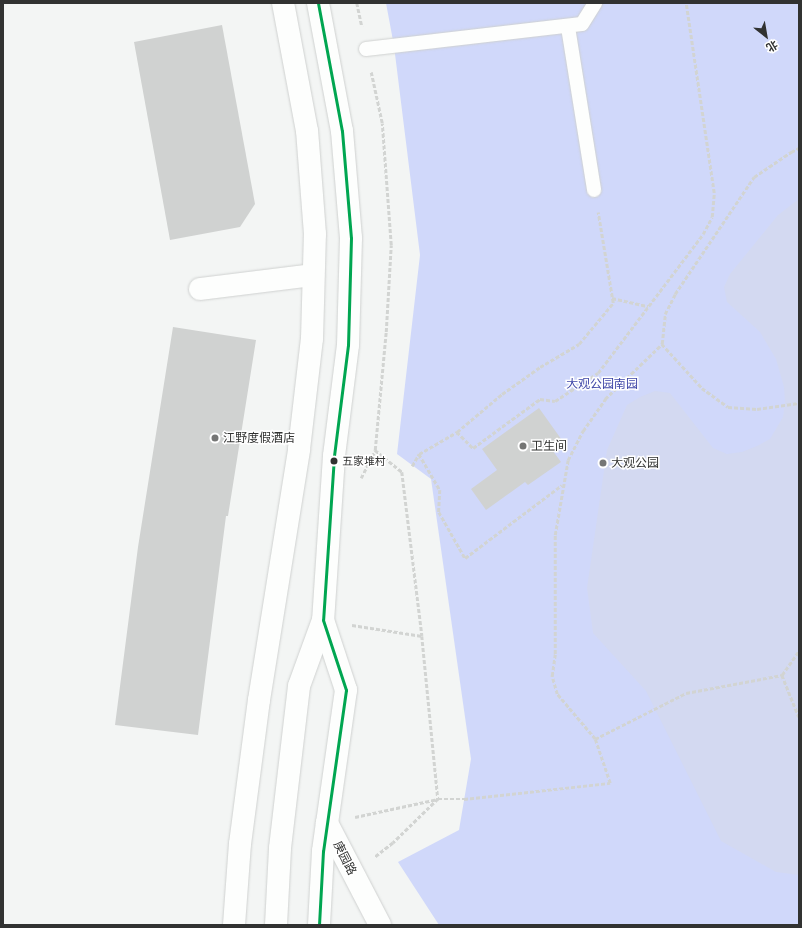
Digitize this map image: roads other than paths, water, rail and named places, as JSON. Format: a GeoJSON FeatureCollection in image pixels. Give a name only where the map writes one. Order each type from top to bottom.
{"type":"FeatureCollection","features":[{"type":"Feature","properties":{"kind":"street"},"geometry":{"type":"LineString","coordinates":[[234,925],[240,844],[260,692],[298,450],[312,339],[315,234],[307,131],[282,3]]}},
{"type":"Feature","properties":{"kind":"street"},"geometry":{"type":"LineString","coordinates":[[276,925],[280,848],[300,686],[323,620],[334,456],[348,345],[351,238],[342,131],[318,3]]}},
{"type":"Feature","properties":{"kind":"street"},"geometry":{"type":"LineString","coordinates":[[200,289],[313,275]]}},
{"type":"Feature","properties":{"kind":"street"},"geometry":{"type":"LineString","coordinates":[[319,925],[323,851],[346,690],[323,620]]}},
{"type":"Feature","properties":{"kind":"street","name":"庚园路"},"geometry":{"type":"LineString","coordinates":[[328,823],[380,925]]}},
{"type":"Feature","properties":{"kind":"lane"},"geometry":{"type":"LineString","coordinates":[[366,49],[568,27],[582,24],[595,3]]}},
{"type":"Feature","properties":{"kind":"lane"},"geometry":{"type":"LineString","coordinates":[[568,27],[594,190]]}},
{"type":"Feature","properties":{"kind":"place","name":"江野度假酒店"},"geometry":{"type":"Point","coordinates":[215,438]}},
{"type":"Feature","properties":{"kind":"place","name":"卫生间"},"geometry":{"type":"Point","coordinates":[523,446]}},
{"type":"Feature","properties":{"kind":"place","name":"五家堆村"},"geometry":{"type":"Point","coordinates":[334,461]}},
{"type":"Feature","properties":{"kind":"place","name":"大观公园"},"geometry":{"type":"Point","coordinates":[603,463]}},
{"type":"Feature","properties":{"kind":"park label","name":"大观公园南园"},"geometry":{"type":"Point","coordinates":[602,384]}}]}
